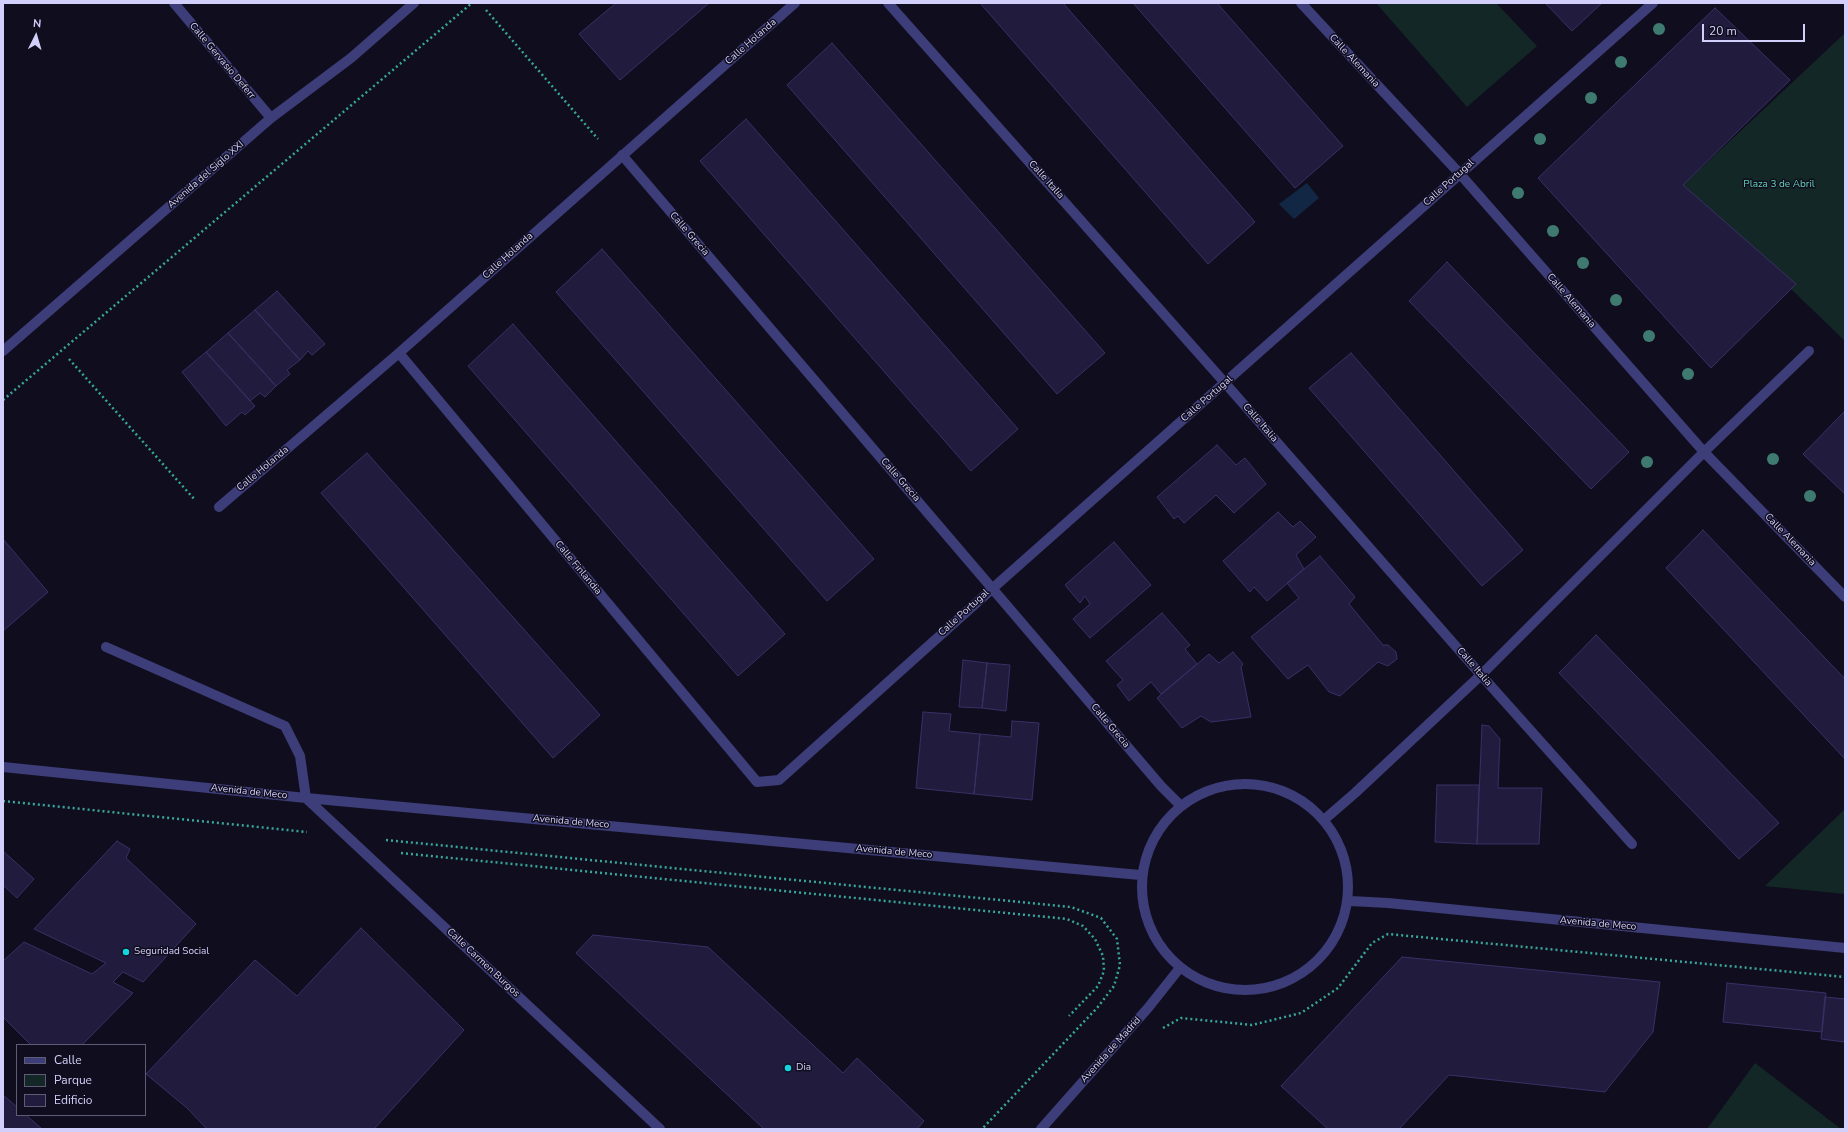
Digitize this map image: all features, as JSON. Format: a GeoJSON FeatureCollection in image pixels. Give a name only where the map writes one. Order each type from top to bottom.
{"type":"FeatureCollection","features":[{"type":"Feature","properties":{"kind":"street","name":"Calle Gervasio Deferr"},"geometry":{"type":"LineString","coordinates":[[174,3],[271,118]]}},
{"type":"Feature","properties":{"kind":"street","name":"Avenida del Siglo XXI"},"geometry":{"type":"LineString","coordinates":[[3,351],[271,118],[351,58],[414,3]]}},
{"type":"Feature","properties":{"kind":"street","name":"Calle Holanda"},"geometry":{"type":"LineString","coordinates":[[219,507],[400,353],[795,3]]}},
{"type":"Feature","properties":{"kind":"street","name":"Calle Italia"},"geometry":{"type":"LineString","coordinates":[[888,3],[1632,844]]}},
{"type":"Feature","properties":{"kind":"street","name":"Calle Alemania"},"geometry":{"type":"LineString","coordinates":[[1301,3],[1460,174],[1704,452],[1845,597]]}},
{"type":"Feature","properties":{"kind":"street","name":"Calle Portugal"},"geometry":{"type":"LineString","coordinates":[[757,782],[779,780],[993,588],[1653,3]]}},
{"type":"Feature","properties":{"kind":"street","name":"Calle Grecia"},"geometry":{"type":"LineString","coordinates":[[622,155],[1161,786],[1178,803]]}},
{"type":"Feature","properties":{"kind":"street"},"geometry":{"type":"LineString","coordinates":[[1325,819],[1356,793],[1481,675],[1704,452],[1809,351]]}},
{"type":"Feature","properties":{"kind":"street","name":"Calle Finlandia"},"geometry":{"type":"LineString","coordinates":[[400,353],[757,782]]}},
{"type":"Feature","properties":{"kind":"street"},"geometry":{"type":"LineString","coordinates":[[106,647],[285,726],[300,756],[306,798]]}},
{"type":"Feature","properties":{"kind":"street","name":"Avenida de Meco"},"geometry":{"type":"LineString","coordinates":[[3,766],[306,798],[1140,875]]}},
{"type":"Feature","properties":{"kind":"street"},"geometry":{"type":"LineString","coordinates":[[1241,786],[1270,789],[1300,801],[1325,819],[1340,842],[1349,868],[1350,901],[1334,938],[1312,963],[1284,983],[1249,989],[1212,984],[1179,969],[1160,948],[1148,925],[1143,902],[1140,875],[1149,847],[1160,824],[1178,803],[1206,790],[1241,786]]}},
{"type":"Feature","properties":{"kind":"street","name":"Calle Carmen Burgos"},"geometry":{"type":"LineString","coordinates":[[306,798],[660,1129]]}},
{"type":"Feature","properties":{"kind":"street","name":"Avenida de Meco"},"geometry":{"type":"LineString","coordinates":[[1350,901],[1388,903],[1845,948]]}},
{"type":"Feature","properties":{"kind":"street","name":"Avenida de Madrid"},"geometry":{"type":"LineString","coordinates":[[1041,1129],[1148,1008],[1179,969]]}},
{"type":"Feature","properties":{"kind":"path"},"geometry":{"type":"LineString","coordinates":[[3,400],[472,3]]}},
{"type":"Feature","properties":{"kind":"path"},"geometry":{"type":"LineString","coordinates":[[486,10],[598,139]]}},
{"type":"Feature","properties":{"kind":"path"},"geometry":{"type":"LineString","coordinates":[[69,359],[196,500]]}},
{"type":"Feature","properties":{"kind":"path"},"geometry":{"type":"LineString","coordinates":[[3,801],[308,832]]}},
{"type":"Feature","properties":{"kind":"path"},"geometry":{"type":"LineString","coordinates":[[347,836],[1071,907],[1101,918],[1117,939],[1120,965],[1114,986],[1097,1008],[982,1129]]}},
{"type":"Feature","properties":{"kind":"path"},"geometry":{"type":"LineString","coordinates":[[400,853],[1067,919],[1083,926],[1096,939],[1103,956],[1104,971],[1098,986],[1069,1016]]}},
{"type":"Feature","properties":{"kind":"path"},"geometry":{"type":"LineString","coordinates":[[1160,1030],[1181,1018],[1252,1025],[1301,1013],[1338,988],[1372,943],[1388,934],[1845,977]]}},
{"type":"Feature","properties":{"kind":"green space"},"geometry":{"type":"Polygon","coordinates":[[[1376,3],[1496,3],[1537,46],[1467,107],[1376,3]]]}},
{"type":"Feature","properties":{"kind":"green space","name":"Plaza 3 de Abril"},"geometry":{"type":"Polygon","coordinates":[[[1845,33],[1845,341],[1683,185],[1845,33]]]}},
{"type":"Feature","properties":{"kind":"green space"},"geometry":{"type":"Polygon","coordinates":[[[1845,809],[1845,894],[1765,886],[1845,809]]]}},
{"type":"Feature","properties":{"kind":"green space"},"geometry":{"type":"Polygon","coordinates":[[[1755,1063],[1841,1129],[1707,1129],[1755,1063]]]}},
{"type":"Feature","properties":{"kind":"water"},"geometry":{"type":"Polygon","coordinates":[[[1307,183],[1319,198],[1294,219],[1279,204],[1307,183]]]}},
{"type":"Feature","properties":{"kind":"building"},"geometry":{"type":"Polygon","coordinates":[[[616,3],[709,3],[620,80],[579,34],[616,3]]]}},
{"type":"Feature","properties":{"kind":"building"},"geometry":{"type":"Polygon","coordinates":[[[980,3],[1063,3],[1255,222],[1208,264],[980,3]]]}},
{"type":"Feature","properties":{"kind":"building"},"geometry":{"type":"Polygon","coordinates":[[[1133,3],[1217,3],[1343,146],[1295,188],[1133,3]]]}},
{"type":"Feature","properties":{"kind":"building"},"geometry":{"type":"Polygon","coordinates":[[[1545,3],[1602,3],[1572,31],[1545,3]]]}},
{"type":"Feature","properties":{"kind":"building"},"geometry":{"type":"Polygon","coordinates":[[[1715,8],[1790,80],[1683,185],[1796,284],[1711,368],[1538,178],[1715,8]]]}},
{"type":"Feature","properties":{"kind":"building"},"geometry":{"type":"Polygon","coordinates":[[[832,43],[1105,353],[1057,394],[787,85],[832,43]]]}},
{"type":"Feature","properties":{"kind":"building"},"geometry":{"type":"Polygon","coordinates":[[[746,119],[1018,429],[971,471],[700,161],[746,119]]]}},
{"type":"Feature","properties":{"kind":"building"},"geometry":{"type":"Polygon","coordinates":[[[602,249],[874,559],[827,601],[556,292],[602,249]]]}},
{"type":"Feature","properties":{"kind":"building"},"geometry":{"type":"Polygon","coordinates":[[[1447,262],[1629,452],[1591,489],[1409,301],[1447,262]]]}},
{"type":"Feature","properties":{"kind":"building"},"geometry":{"type":"Polygon","coordinates":[[[277,291],[325,344],[312,355],[308,351],[300,360],[255,310],[277,291]]]}},
{"type":"Feature","properties":{"kind":"building"},"geometry":{"type":"Polygon","coordinates":[[[255,310],[300,360],[287,370],[290,374],[276,386],[228,333],[255,310]]]}},
{"type":"Feature","properties":{"kind":"building"},"geometry":{"type":"Polygon","coordinates":[[[513,324],[785,634],[738,676],[468,366],[513,324]]]}},
{"type":"Feature","properties":{"kind":"building"},"geometry":{"type":"Polygon","coordinates":[[[228,333],[276,386],[265,397],[260,393],[250,401],[206,352],[228,333]]]}},
{"type":"Feature","properties":{"kind":"building"},"geometry":{"type":"Polygon","coordinates":[[[206,352],[255,406],[245,415],[242,412],[226,426],[182,372],[206,352]]]}},
{"type":"Feature","properties":{"kind":"building"},"geometry":{"type":"Polygon","coordinates":[[[1351,353],[1523,550],[1482,586],[1309,388],[1351,353]]]}},
{"type":"Feature","properties":{"kind":"building"},"geometry":{"type":"Polygon","coordinates":[[[1845,411],[1845,494],[1803,454],[1845,411]]]}},
{"type":"Feature","properties":{"kind":"building"},"geometry":{"type":"Polygon","coordinates":[[[1217,445],[1236,465],[1245,458],[1266,484],[1234,513],[1216,495],[1184,523],[1178,516],[1174,519],[1157,497],[1217,445]]]}},
{"type":"Feature","properties":{"kind":"building"},"geometry":{"type":"Polygon","coordinates":[[[367,453],[600,715],[553,758],[321,493],[367,453]]]}},
{"type":"Feature","properties":{"kind":"building"},"geometry":{"type":"Polygon","coordinates":[[[1278,512],[1293,527],[1300,521],[1316,537],[1296,555],[1304,569],[1267,601],[1254,587],[1250,592],[1223,561],[1278,512]]]}},
{"type":"Feature","properties":{"kind":"building"},"geometry":{"type":"Polygon","coordinates":[[[1703,530],[1845,679],[1845,759],[1666,568],[1703,530]]]}},
{"type":"Feature","properties":{"kind":"building"},"geometry":{"type":"Polygon","coordinates":[[[3,539],[48,592],[3,631],[3,539]]]}},
{"type":"Feature","properties":{"kind":"building"},"geometry":{"type":"Polygon","coordinates":[[[1114,542],[1151,585],[1090,638],[1073,619],[1090,604],[1085,596],[1080,603],[1065,585],[1114,542]]]}},
{"type":"Feature","properties":{"kind":"building"},"geometry":{"type":"Polygon","coordinates":[[[1320,556],[1355,597],[1349,604],[1383,645],[1388,645],[1396,652],[1397,659],[1388,666],[1378,662],[1340,696],[1329,692],[1308,665],[1288,679],[1251,637],[1299,598],[1287,583],[1320,556]]]}},
{"type":"Feature","properties":{"kind":"building"},"geometry":{"type":"Polygon","coordinates":[[[1162,613],[1190,645],[1185,649],[1197,664],[1161,694],[1151,682],[1129,701],[1117,685],[1123,680],[1106,661],[1162,613]]]}},
{"type":"Feature","properties":{"kind":"building"},"geometry":{"type":"Polygon","coordinates":[[[1596,635],[1779,823],[1739,859],[1559,673],[1596,635]]]}},
{"type":"Feature","properties":{"kind":"building"},"geometry":{"type":"Polygon","coordinates":[[[1233,652],[1243,664],[1241,667],[1251,717],[1211,722],[1201,716],[1182,728],[1157,698],[1209,654],[1219,663],[1233,652]]]}},
{"type":"Feature","properties":{"kind":"building"},"geometry":{"type":"Polygon","coordinates":[[[963,660],[987,663],[982,708],[959,707],[963,660]]]}},
{"type":"Feature","properties":{"kind":"building"},"geometry":{"type":"Polygon","coordinates":[[[987,663],[1010,665],[1006,711],[982,708],[987,663]]]}},
{"type":"Feature","properties":{"kind":"building"},"geometry":{"type":"Polygon","coordinates":[[[923,712],[951,714],[949,731],[980,734],[974,794],[916,788],[923,712]]]}},
{"type":"Feature","properties":{"kind":"building"},"geometry":{"type":"Polygon","coordinates":[[[1012,721],[1039,723],[1032,800],[974,794],[980,734],[1011,737],[1012,721]]]}},
{"type":"Feature","properties":{"kind":"building"},"geometry":{"type":"Polygon","coordinates":[[[1482,725],[1489,726],[1500,739],[1498,788],[1542,788],[1539,844],[1477,844],[1482,725]]]}},
{"type":"Feature","properties":{"kind":"building"},"geometry":{"type":"Polygon","coordinates":[[[1437,785],[1479,785],[1477,844],[1435,842],[1437,785]]]}},
{"type":"Feature","properties":{"kind":"building","name":"Seguridad Social"},"geometry":{"type":"Polygon","coordinates":[[[117,841],[130,849],[126,858],[196,924],[143,982],[123,972],[113,982],[133,993],[83,1044],[30,1044],[3,1017],[3,961],[24,942],[92,974],[106,963],[34,929],[117,841]]]}},
{"type":"Feature","properties":{"kind":"building"},"geometry":{"type":"Polygon","coordinates":[[[3,851],[34,879],[17,898],[3,885],[3,851]]]}},
{"type":"Feature","properties":{"kind":"building"},"geometry":{"type":"Polygon","coordinates":[[[361,928],[464,1030],[374,1129],[207,1129],[187,1108],[146,1074],[255,960],[297,996],[361,928]]]}},
{"type":"Feature","properties":{"kind":"building"},"geometry":{"type":"Polygon","coordinates":[[[593,935],[708,947],[843,1073],[857,1058],[924,1121],[917,1129],[764,1129],[576,953],[593,935]]]}},
{"type":"Feature","properties":{"kind":"building"},"geometry":{"type":"Polygon","coordinates":[[[1402,957],[1660,982],[1653,1032],[1605,1092],[1449,1075],[1399,1129],[1328,1129],[1281,1086],[1402,957]]]}},
{"type":"Feature","properties":{"kind":"building"},"geometry":{"type":"Polygon","coordinates":[[[1727,983],[1826,993],[1822,1032],[1723,1022],[1727,983]]]}},
{"type":"Feature","properties":{"kind":"building"},"geometry":{"type":"Polygon","coordinates":[[[1825,997],[1845,999],[1845,1042],[1821,1039],[1825,997]]]}},
{"type":"Feature","properties":{"kind":"building"},"geometry":{"type":"Polygon","coordinates":[[[3,1095],[16,1106],[16,1116],[27,1116],[42,1129],[3,1129],[3,1095]]]}},
{"type":"Feature","properties":{"kind":"place","name":"Seguridad Social"},"geometry":{"type":"Point","coordinates":[126,952]}},
{"type":"Feature","properties":{"kind":"place","name":"Dia"},"geometry":{"type":"Point","coordinates":[788,1068]}}]}
